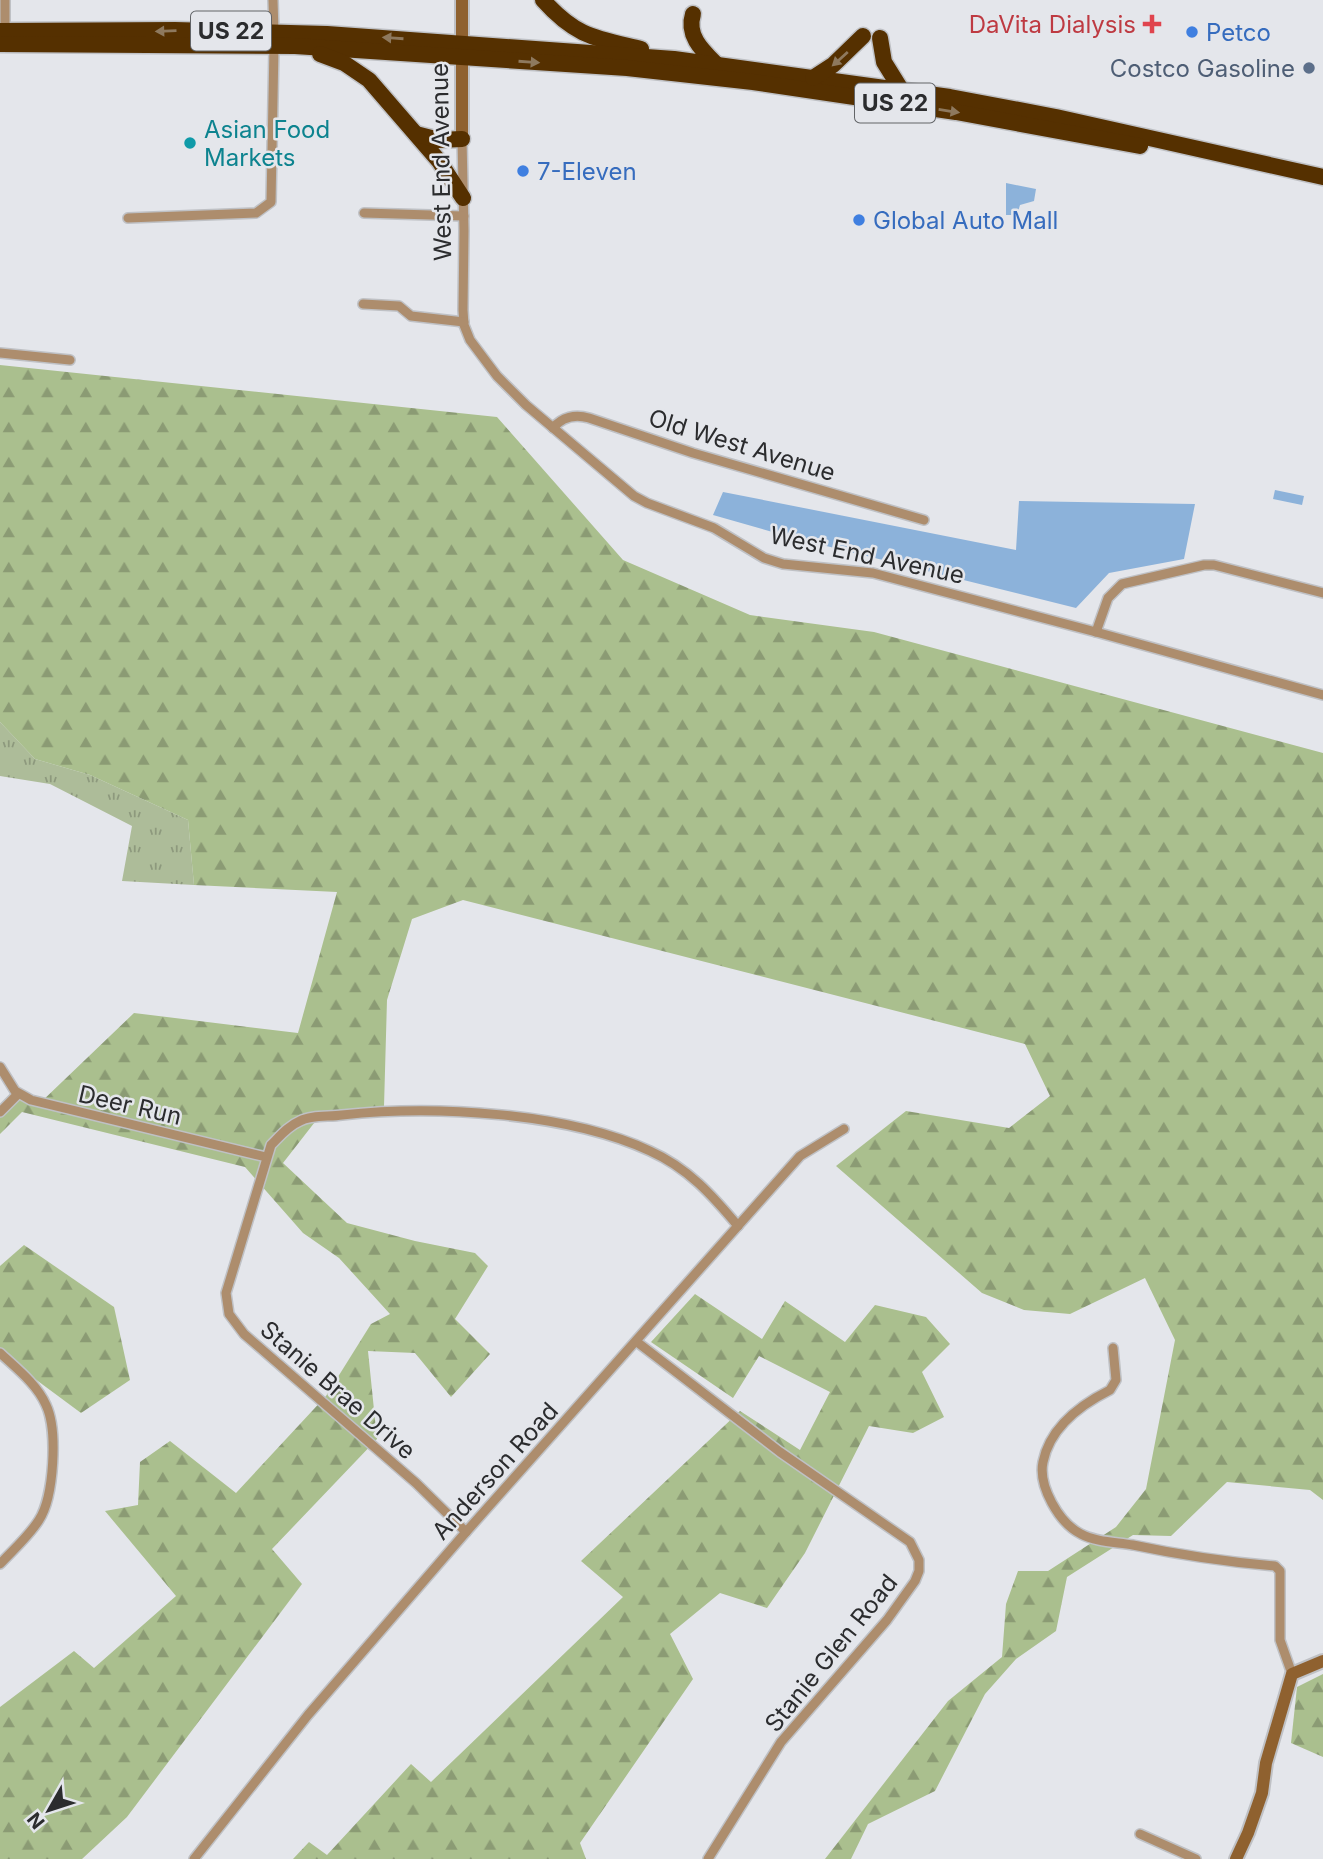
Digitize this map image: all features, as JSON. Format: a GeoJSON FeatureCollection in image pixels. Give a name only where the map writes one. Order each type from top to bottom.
{"type":"FeatureCollection","features":[{"type":"Feature","properties":{"kind":"highway"},"geometry":{"type":"LineString","coordinates":[[544,0],[566,23],[591,37],[674,59]]}},
{"type":"Feature","properties":{"kind":"highway"},"geometry":{"type":"LineString","coordinates":[[693,14],[690,25],[693,35],[717,65]]}},
{"type":"Feature","properties":{"kind":"highway","name":"US 22"},"geometry":{"type":"LineString","coordinates":[[2,35],[274,39],[674,59],[950,97],[1056,117],[1323,177]]}},
{"type":"Feature","properties":{"kind":"highway"},"geometry":{"type":"LineString","coordinates":[[813,78],[834,65],[863,36]]}},
{"type":"Feature","properties":{"kind":"highway"},"geometry":{"type":"LineString","coordinates":[[880,38],[884,62],[902,91]]}},
{"type":"Feature","properties":{"kind":"highway","name":"US 22"},"geometry":{"type":"LineString","coordinates":[[274,39],[295,46],[461,50],[754,82],[943,110],[1182,154],[1323,187]]}},
{"type":"Feature","properties":{"kind":"highway"},"geometry":{"type":"LineString","coordinates":[[295,46],[337,59],[362,73],[439,161],[463,198]]}},
{"type":"Feature","properties":{"kind":"highway"},"geometry":{"type":"LineString","coordinates":[[416,134],[439,140],[461,139]]}},
{"type":"Feature","properties":{"kind":"street"},"geometry":{"type":"LineString","coordinates":[[2,35],[5,0]]}},
{"type":"Feature","properties":{"kind":"street"},"geometry":{"type":"LineString","coordinates":[[128,218],[256,213],[271,202],[273,0]]}},
{"type":"Feature","properties":{"kind":"street","name":"West End Avenue"},"geometry":{"type":"LineString","coordinates":[[463,0],[461,139],[464,322],[470,340],[497,376],[526,405],[634,496],[714,528],[764,558],[783,564],[873,573],[1323,695]]}},
{"type":"Feature","properties":{"kind":"street"},"geometry":{"type":"LineString","coordinates":[[364,213],[464,216]]}},
{"type":"Feature","properties":{"kind":"street"},"geometry":{"type":"LineString","coordinates":[[363,304],[399,306],[411,316],[464,322]]}},
{"type":"Feature","properties":{"kind":"street"},"geometry":{"type":"LineString","coordinates":[[0,353],[70,360]]}},
{"type":"Feature","properties":{"kind":"street","name":"Old West Avenue"},"geometry":{"type":"LineString","coordinates":[[553,428],[558,422],[570,417],[589,418],[693,453],[924,520]]}},
{"type":"Feature","properties":{"kind":"street"},"geometry":{"type":"LineString","coordinates":[[1097,632],[1108,598],[1122,584],[1204,565],[1214,565],[1323,593]]}},
{"type":"Feature","properties":{"kind":"street"},"geometry":{"type":"LineString","coordinates":[[0,1067],[18,1094],[0,1112]]}},
{"type":"Feature","properties":{"kind":"street","name":"Deer Run"},"geometry":{"type":"LineString","coordinates":[[18,1094],[66,1110],[266,1157]]}},
{"type":"Feature","properties":{"kind":"street","name":"Stanie Brae Drive"},"geometry":{"type":"LineString","coordinates":[[466,1532],[416,1483],[273,1361],[244,1334],[229,1314],[226,1293],[271,1145],[284,1131],[304,1119],[412,1110],[533,1119],[610,1136],[658,1155],[693,1176],[738,1226]]}},
{"type":"Feature","properties":{"kind":"street","name":"Anderson Road"},"geometry":{"type":"LineString","coordinates":[[194,1859],[308,1714],[800,1156],[844,1129]]}},
{"type":"Feature","properties":{"kind":"street","name":"Stanie Glen Road"},"geometry":{"type":"LineString","coordinates":[[637,1342],[780,1452],[909,1542],[919,1560],[915,1581],[887,1620],[781,1742],[708,1859]]}},
{"type":"Feature","properties":{"kind":"street"},"geometry":{"type":"LineString","coordinates":[[1113,1348],[1114,1385],[1060,1426],[1044,1458],[1043,1478],[1050,1499],[1059,1512],[1071,1528],[1090,1538],[1182,1556],[1275,1566],[1280,1571],[1280,1640],[1292,1674],[1266,1763],[1262,1793],[1236,1859]]}},
{"type":"Feature","properties":{"kind":"street"},"geometry":{"type":"LineString","coordinates":[[0,1353],[31,1383],[45,1402],[49,1413],[52,1444],[48,1500],[40,1520],[0,1564]]}},
{"type":"Feature","properties":{"kind":"street"},"geometry":{"type":"LineString","coordinates":[[1292,1674],[1323,1661]]}},
{"type":"Feature","properties":{"kind":"street"},"geometry":{"type":"LineString","coordinates":[[1140,1834],[1196,1859]]}},
{"type":"Feature","properties":{"kind":"green space"},"geometry":{"type":"Polygon","coordinates":[[[0,365],[497,417],[623,560],[750,615],[874,632],[1323,753],[1323,1500],[1310,1490],[1227,1482],[1171,1536],[1133,1535],[1067,1577],[1056,1631],[1016,1659],[985,1694],[935,1791],[868,1824],[851,1859],[825,1859],[948,1701],[1002,1657],[1006,1604],[1018,1571],[1048,1571],[1116,1527],[1146,1489],[1175,1340],[1145,1278],[1070,1314],[1024,1310],[982,1293],[836,1166],[906,1111],[1009,1128],[1050,1096],[1025,1044],[463,900],[412,919],[387,1000],[384,1107],[318,1118],[283,1163],[347,1223],[475,1253],[488,1266],[455,1319],[490,1354],[451,1397],[415,1353],[368,1351],[377,1439],[272,1549],[302,1584],[127,1817],[82,1859],[0,1859],[0,1707],[74,1651],[94,1668],[176,1596],[105,1511],[138,1505],[140,1462],[170,1441],[236,1493],[326,1396],[371,1324],[390,1314],[339,1258],[303,1233],[245,1167],[22,1112],[0,1134],[0,1117],[19,1099],[39,1104],[134,1013],[298,1033],[337,892],[194,885],[188,820],[90,775],[35,759],[0,722],[0,365]]]}},
{"type":"Feature","properties":{"kind":"green space"},"geometry":{"type":"Polygon","coordinates":[[[0,722],[35,759],[90,775],[188,820],[194,885],[122,881],[132,826],[50,784],[0,776],[0,722]]]}},
{"type":"Feature","properties":{"kind":"green space"},"geometry":{"type":"Polygon","coordinates":[[[24,1245],[114,1307],[130,1380],[81,1413],[0,1353],[0,1266],[24,1245]]]}},
{"type":"Feature","properties":{"kind":"green space"},"geometry":{"type":"Polygon","coordinates":[[[695,1294],[762,1339],[785,1301],[845,1342],[875,1305],[926,1317],[950,1344],[922,1372],[944,1417],[913,1433],[869,1426],[805,1553],[767,1608],[720,1593],[670,1634],[693,1679],[580,1843],[586,1859],[293,1859],[309,1842],[327,1855],[411,1764],[431,1782],[623,1597],[581,1561],[740,1411],[800,1450],[830,1392],[759,1356],[733,1398],[651,1342],[695,1294]]]}},
{"type":"Feature","properties":{"kind":"green space"},"geometry":{"type":"Polygon","coordinates":[[[1323,1674],[1323,1757],[1291,1743],[1297,1687],[1323,1674]]]}},
{"type":"Feature","properties":{"kind":"water"},"geometry":{"type":"Polygon","coordinates":[[[1006,183],[1036,189],[1034,201],[1020,205],[1017,215],[1006,215],[1006,183]]]}},
{"type":"Feature","properties":{"kind":"water"},"geometry":{"type":"Polygon","coordinates":[[[1275,490],[1304,496],[1302,505],[1273,499],[1275,490]]]}},
{"type":"Feature","properties":{"kind":"water"},"geometry":{"type":"Polygon","coordinates":[[[723,492],[1016,550],[1019,501],[1195,504],[1184,559],[1109,573],[1076,608],[790,537],[713,515],[723,492]]]}},
{"type":"Feature","properties":{"kind":"place","name":"DaVita Dialysis"},"geometry":{"type":"Point","coordinates":[1152,24]}},
{"type":"Feature","properties":{"kind":"place","name":"Petco"},"geometry":{"type":"Point","coordinates":[1192,32]}},
{"type":"Feature","properties":{"kind":"place","name":"Costco Gasoline"},"geometry":{"type":"Point","coordinates":[1309,68]}},
{"type":"Feature","properties":{"kind":"place","name":"Asian Food Markets"},"geometry":{"type":"Point","coordinates":[190,143]}},
{"type":"Feature","properties":{"kind":"place","name":"7-Eleven"},"geometry":{"type":"Point","coordinates":[523,171]}},
{"type":"Feature","properties":{"kind":"place","name":"Global Auto Mall"},"geometry":{"type":"Point","coordinates":[859,220]}}]}
